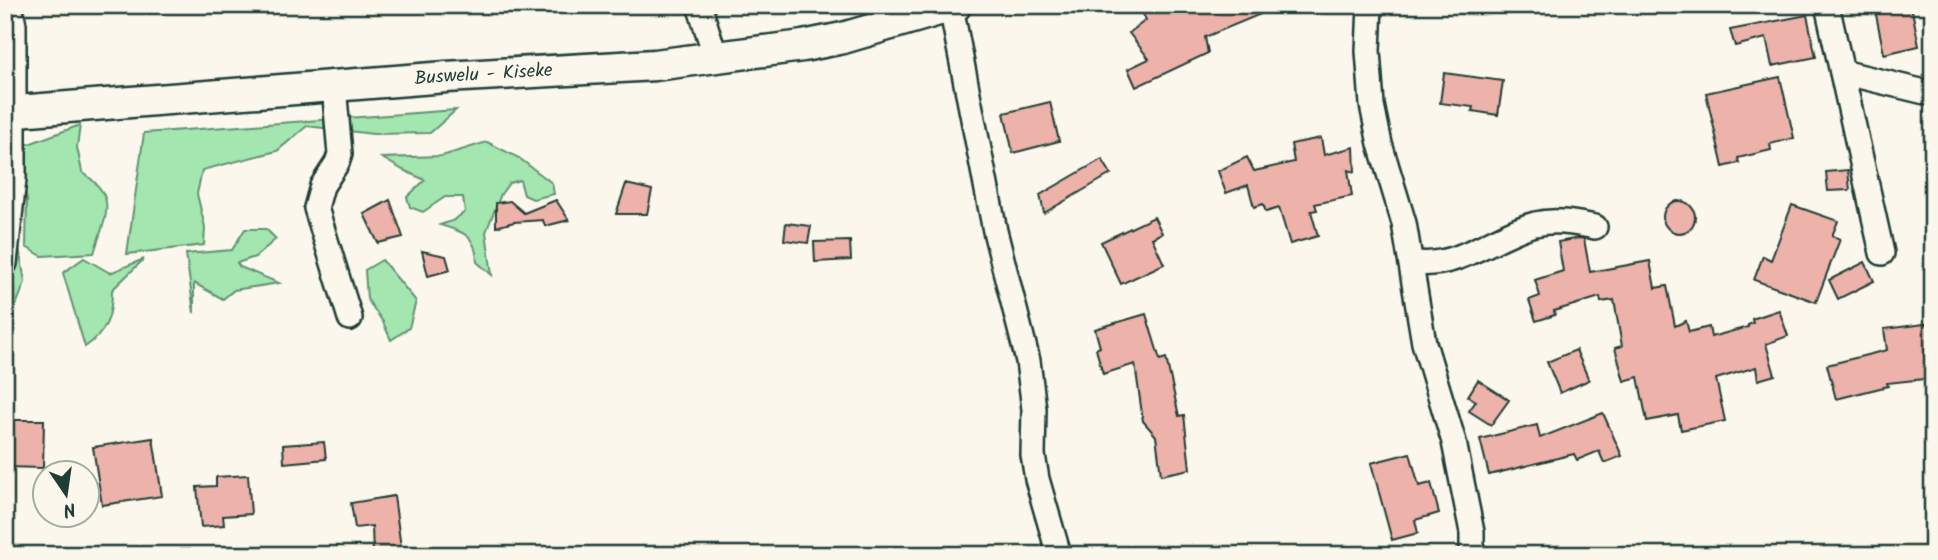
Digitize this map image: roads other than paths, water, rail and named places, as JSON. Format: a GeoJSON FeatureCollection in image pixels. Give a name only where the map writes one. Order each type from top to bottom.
{"type":"FeatureCollection","features":[{"type":"Feature","properties":{"kind":"main road","name":"Buswelu - Kiseke"},"geometry":{"type":"LineString","coordinates":[[10,111],[655,65],[803,46],[843,38],[953,6]]}},
{"type":"Feature","properties":{"kind":"street"},"geometry":{"type":"LineString","coordinates":[[5,263],[14,179],[10,111],[14,25],[10,5]]}},
{"type":"Feature","properties":{"kind":"street"},"geometry":{"type":"LineString","coordinates":[[699,5],[716,58]]}},
{"type":"Feature","properties":{"kind":"street"},"geometry":{"type":"LineString","coordinates":[[1370,5],[1368,51],[1372,105],[1380,144],[1399,204],[1424,343],[1454,442],[1472,532],[1472,555]]}},
{"type":"Feature","properties":{"kind":"street"},"geometry":{"type":"LineString","coordinates":[[1827,5],[1882,253]]}},
{"type":"Feature","properties":{"kind":"street"},"geometry":{"type":"LineString","coordinates":[[953,6],[992,217],[1033,386],[1033,455],[1037,479],[1059,555]]}},
{"type":"Feature","properties":{"kind":"street"},"geometry":{"type":"LineString","coordinates":[[1842,72],[1933,94]]}},
{"type":"Feature","properties":{"kind":"street"},"geometry":{"type":"LineString","coordinates":[[334,86],[340,154],[321,186],[316,208],[350,317]]}},
{"type":"Feature","properties":{"kind":"street"},"geometry":{"type":"LineString","coordinates":[[1411,262],[1432,264],[1451,260],[1534,225],[1556,221],[1595,227]]}}]}
